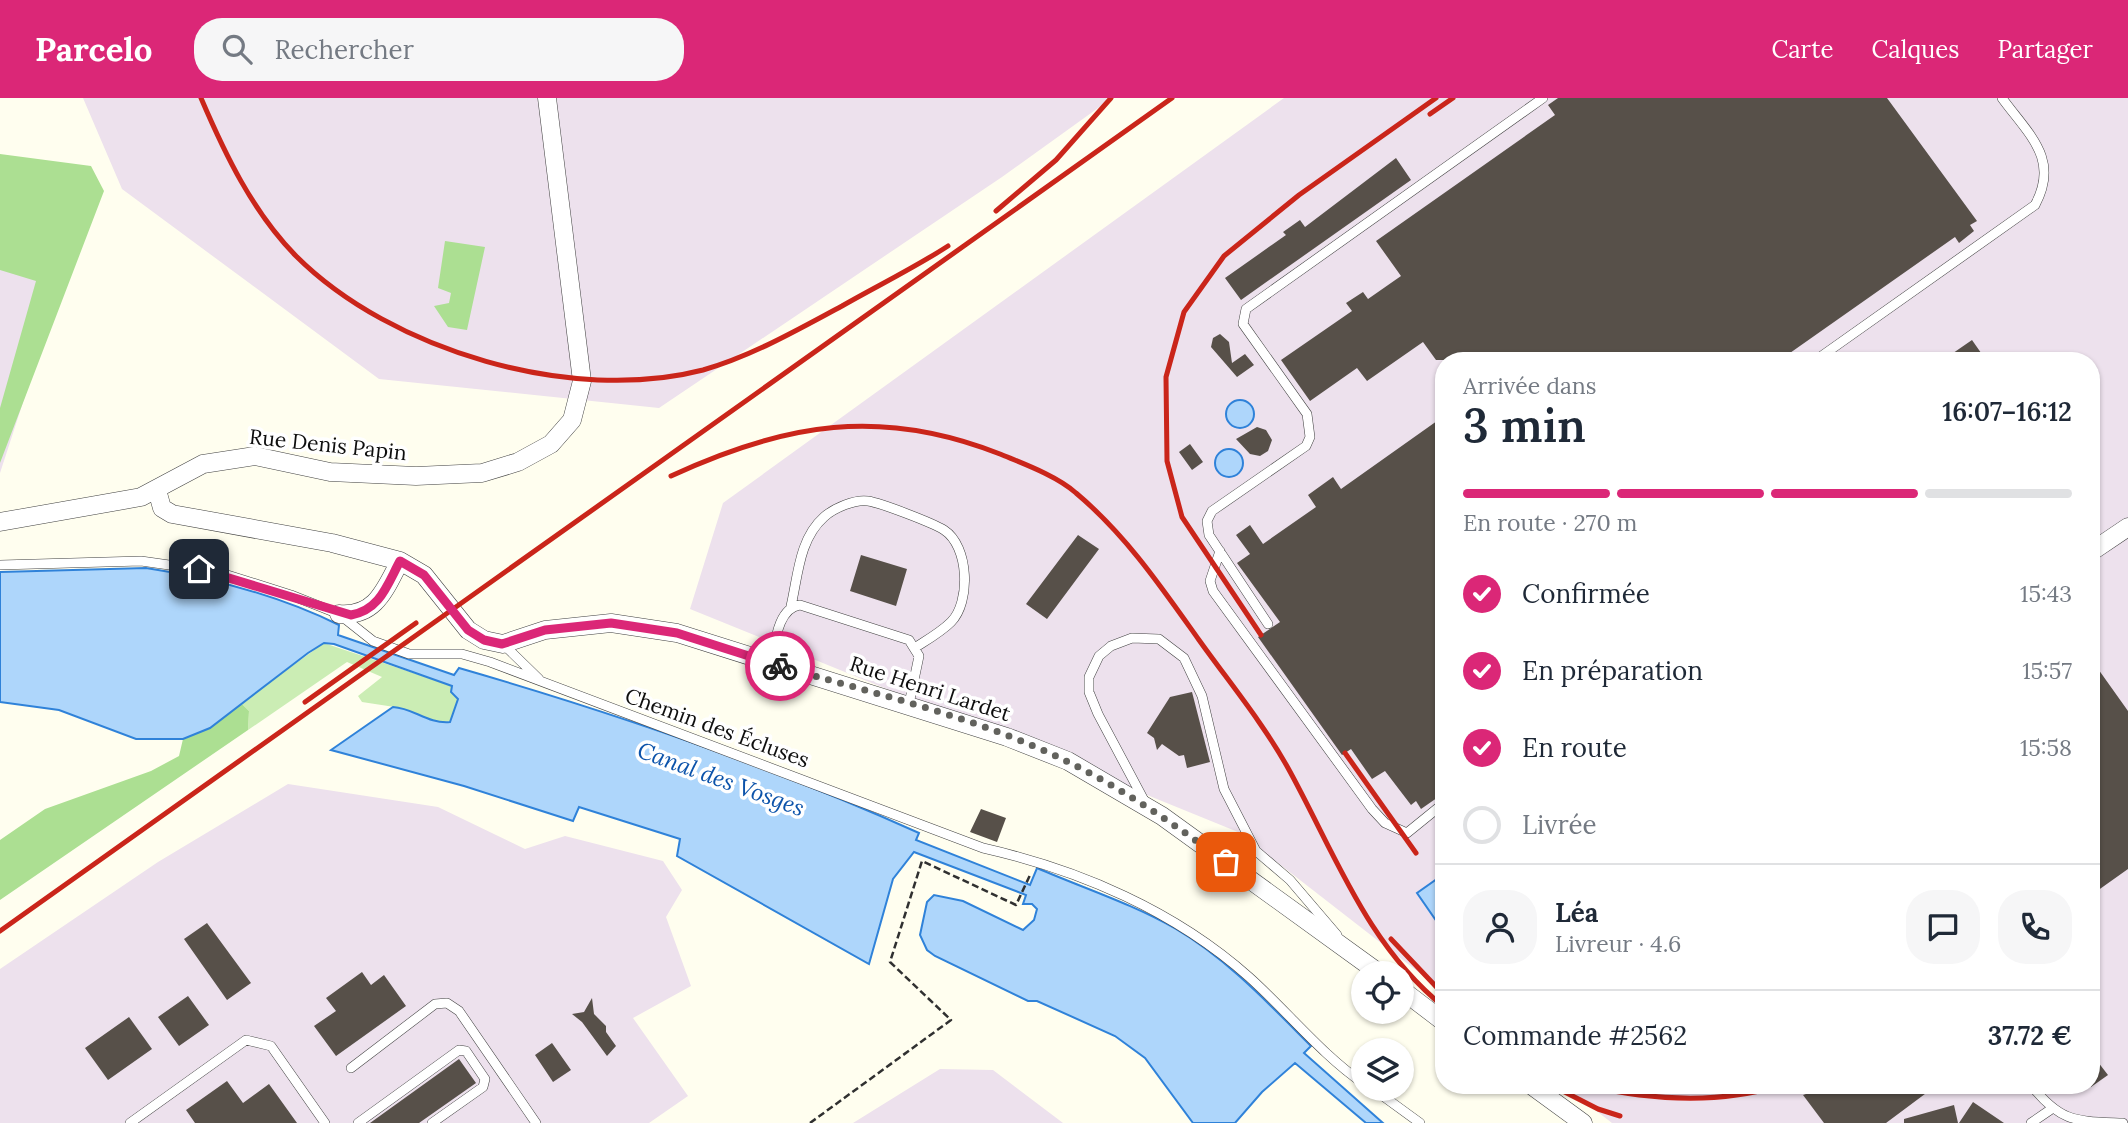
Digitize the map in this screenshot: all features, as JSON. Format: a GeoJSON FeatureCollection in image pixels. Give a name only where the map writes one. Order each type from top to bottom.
{"type":"FeatureCollection","features":[{"type":"Feature","properties":{"kind":"street","name":"Rue Denis Papin"},"geometry":{"type":"LineString","coordinates":[[0,522],[70,512],[141,497],[157,490],[168,480],[203,464],[255,456],[330,472],[416,476],[482,473],[535,454],[562,433],[572,420],[580,400],[582,366],[547,98]]}},
{"type":"Feature","properties":{"kind":"street"},"geometry":{"type":"LineString","coordinates":[[157,490],[162,508],[173,514],[332,543],[400,561],[433,584],[468,630],[484,640],[502,644]]}},
{"type":"Feature","properties":{"kind":"street"},"geometry":{"type":"LineString","coordinates":[[2100,546],[2128,527]]}},
{"type":"Feature","properties":{"kind":"street"},"geometry":{"type":"LineString","coordinates":[[339,614],[363,613],[378,602],[400,561]]}},
{"type":"Feature","properties":{"kind":"street","name":"Rue Henri Lardet"},"geometry":{"type":"LineString","coordinates":[[502,644],[545,630],[611,623],[677,633],[1007,737],[1068,761],[1148,808],[1364,961]]}},
{"type":"Feature","properties":{"kind":"street"},"geometry":{"type":"LineString","coordinates":[[1414,998],[1435,1013]]}},
{"type":"Feature","properties":{"kind":"street"},"geometry":{"type":"LineString","coordinates":[[1543,1094],[1583,1123]]}},
{"type":"Feature","properties":{"kind":"lane"},"geometry":{"type":"LineString","coordinates":[[1268,624],[1208,529],[1212,511],[1306,446],[1310,437],[1307,414],[1242,324],[1246,309],[1543,98]]}},
{"type":"Feature","properties":{"kind":"lane"},"geometry":{"type":"LineString","coordinates":[[1827,352],[2035,205],[2045,186],[2044,165],[2039,149],[2003,98]]}},
{"type":"Feature","properties":{"kind":"lane"},"geometry":{"type":"LineString","coordinates":[[771,663],[785,613],[791,606],[805,543],[824,517],[849,503],[867,501],[945,530],[956,543],[962,561],[964,593],[958,611],[951,622],[916,648]]}},
{"type":"Feature","properties":{"kind":"lane"},"geometry":{"type":"LineString","coordinates":[[1220,551],[1210,581],[1213,591],[1372,809],[1385,823],[1407,833],[1435,810]]}},
{"type":"Feature","properties":{"kind":"lane","name":"Chemin des Écluses"},"geometry":{"type":"LineString","coordinates":[[0,565],[101,560],[179,565],[230,576],[339,614],[373,641],[409,654],[462,654],[490,662],[983,848],[1035,860],[1167,915],[1209,943],[1351,1072]]}},
{"type":"Feature","properties":{"kind":"lane"},"geometry":{"type":"LineString","coordinates":[[791,606],[800,604],[909,640],[919,656],[909,704]]}},
{"type":"Feature","properties":{"kind":"lane"},"geometry":{"type":"LineString","coordinates":[[1148,808],[1089,692],[1089,677],[1099,656],[1111,646],[1132,638],[1159,639],[1184,658],[1202,696],[1224,789],[1256,851],[1290,880],[1355,954]]}},
{"type":"Feature","properties":{"kind":"lane"},"geometry":{"type":"LineString","coordinates":[[502,644],[542,683]]}},
{"type":"Feature","properties":{"kind":"lane"},"geometry":{"type":"LineString","coordinates":[[351,1068],[435,1004],[447,1003],[459,1011],[536,1123]]}},
{"type":"Feature","properties":{"kind":"lane"},"geometry":{"type":"LineString","coordinates":[[130,1123],[246,1040],[271,1046],[325,1123]]}},
{"type":"Feature","properties":{"kind":"lane"},"geometry":{"type":"LineString","coordinates":[[358,1123],[459,1050],[466,1051],[485,1079],[483,1087],[432,1123]]}},
{"type":"Feature","properties":{"kind":"lane"},"geometry":{"type":"LineString","coordinates":[[2038,1094],[2050,1110],[2082,1121],[2123,1123]]}},
{"type":"Feature","properties":{"kind":"lane"},"geometry":{"type":"LineString","coordinates":[[1390,1101],[1420,1123]]}},
{"type":"Feature","properties":{"kind":"lane"},"geometry":{"type":"LineString","coordinates":[[2031,1123],[2050,1110]]}},
{"type":"Feature","properties":{"kind":"path"},"geometry":{"type":"LineString","coordinates":[[810,1123],[951,1020],[890,962],[922,861],[1016,905],[1027,882]]}},
{"type":"Feature","properties":{"kind":"shaded area"},"geometry":{"type":"Polygon","coordinates":[[[83,98],[1112,98],[1002,177],[659,408],[379,379],[122,189],[83,98]]]}},
{"type":"Feature","properties":{"kind":"shaded area"},"geometry":{"type":"Polygon","coordinates":[[[1284,98],[2128,98],[2128,1123],[1612,1123],[1575,1094],[2100,1094],[2100,352],[1435,352],[1435,985],[1414,969],[1414,961],[1404,961],[1238,832],[690,609],[723,503],[1284,98]]]}},
{"type":"Feature","properties":{"kind":"shaded area"},"geometry":{"type":"Polygon","coordinates":[[[0,165],[96,178],[0,473],[0,165]]]}},
{"type":"Feature","properties":{"kind":"shaded area"},"geometry":{"type":"Polygon","coordinates":[[[288,784],[438,807],[525,849],[565,836],[663,861],[682,890],[666,917],[691,986],[633,1018],[688,1096],[649,1123],[0,1123],[0,969],[158,862],[288,784]]]}},
{"type":"Feature","properties":{"kind":"shaded area"},"geometry":{"type":"Polygon","coordinates":[[[940,1069],[993,1070],[1063,1123],[853,1123],[940,1069]]]}},
{"type":"Feature","properties":{"kind":"green space"},"geometry":{"type":"Polygon","coordinates":[[[0,154],[91,166],[104,191],[0,463],[0,408],[36,281],[0,270],[0,154]]]}},
{"type":"Feature","properties":{"kind":"green space"},"geometry":{"type":"Polygon","coordinates":[[[445,241],[485,247],[467,330],[448,327],[434,306],[449,303],[451,293],[438,288],[445,241]]]}},
{"type":"Feature","properties":{"kind":"green space"},"geometry":{"type":"Polygon","coordinates":[[[324,643],[452,686],[451,692],[458,699],[452,721],[436,723],[401,708],[362,702],[358,696],[382,677],[347,662],[248,730],[249,711],[241,703],[324,643]]]}},
{"type":"Feature","properties":{"kind":"green space"},"geometry":{"type":"Polygon","coordinates":[[[241,703],[249,711],[248,730],[0,900],[0,840],[45,809],[151,771],[179,756],[183,739],[210,728],[241,703]]]}},
{"type":"Feature","properties":{"kind":"water"},"geometry":{"type":"Polygon","coordinates":[[[1240,400],[1250,404],[1254,414],[1250,424],[1240,428],[1230,424],[1226,414],[1230,404],[1240,400]]]}},
{"type":"Feature","properties":{"kind":"water"},"geometry":{"type":"Polygon","coordinates":[[[1229,449],[1239,453],[1243,463],[1239,473],[1229,477],[1219,473],[1215,463],[1219,453],[1229,449]]]}},
{"type":"Feature","properties":{"kind":"water","name":"Canal des Vosges"},"geometry":{"type":"Polygon","coordinates":[[[146,568],[196,577],[269,596],[339,625],[338,635],[454,675],[459,668],[576,703],[749,763],[919,833],[916,840],[1030,885],[1037,868],[1143,912],[1176,929],[1213,954],[1263,998],[1311,1046],[1304,1053],[1351,1095],[1351,1101],[1358,1101],[1383,1123],[1366,1123],[1295,1063],[1262,1092],[1235,1123],[1193,1123],[1145,1058],[1115,1036],[1037,1001],[1028,1001],[927,950],[920,935],[927,902],[934,895],[963,901],[1023,930],[1034,920],[1037,909],[1032,904],[1023,904],[1026,895],[914,852],[893,879],[869,964],[677,856],[680,839],[579,807],[573,821],[464,786],[331,750],[393,707],[434,721],[450,722],[458,699],[451,692],[452,686],[334,644],[324,643],[308,653],[210,728],[183,739],[136,739],[59,710],[0,702],[0,572],[146,568]]]}},
{"type":"Feature","properties":{"kind":"water"},"geometry":{"type":"Polygon","coordinates":[[[1435,880],[1435,919],[1417,893],[1435,880]]]}},
{"type":"Feature","properties":{"kind":"building"},"geometry":{"type":"Polygon","coordinates":[[[1558,98],[1887,98],[1977,221],[1970,225],[1974,231],[1959,243],[1955,237],[1791,352],[1435,352],[1435,359],[1423,342],[1367,381],[1357,368],[1310,401],[1281,360],[1352,311],[1346,303],[1363,292],[1368,299],[1401,276],[1376,241],[1555,115],[1548,105],[1558,98]]]}},
{"type":"Feature","properties":{"kind":"building"},"geometry":{"type":"Polygon","coordinates":[[[1396,158],[1411,180],[1241,300],[1225,278],[1286,235],[1283,232],[1300,220],[1305,227],[1396,158]]]}},
{"type":"Feature","properties":{"kind":"building"},"geometry":{"type":"Polygon","coordinates":[[[1220,334],[1229,342],[1232,363],[1245,354],[1254,365],[1237,377],[1211,347],[1213,338],[1220,334]]]}},
{"type":"Feature","properties":{"kind":"building"},"geometry":{"type":"Polygon","coordinates":[[[1972,340],[1980,352],[1955,352],[1972,340]]]}},
{"type":"Feature","properties":{"kind":"building"},"geometry":{"type":"Polygon","coordinates":[[[1435,422],[1435,799],[1421,809],[1416,801],[1411,805],[1385,771],[1372,779],[1351,749],[1342,755],[1258,637],[1280,622],[1237,563],[1250,554],[1236,535],[1250,525],[1263,544],[1316,507],[1308,495],[1333,477],[1341,489],[1435,422]]]}},
{"type":"Feature","properties":{"kind":"building"},"geometry":{"type":"Polygon","coordinates":[[[1257,427],[1266,430],[1272,440],[1268,451],[1260,456],[1250,454],[1236,439],[1257,427]]]}},
{"type":"Feature","properties":{"kind":"building"},"geometry":{"type":"Polygon","coordinates":[[[1190,444],[1203,462],[1192,470],[1179,452],[1190,444]]]}},
{"type":"Feature","properties":{"kind":"building"},"geometry":{"type":"Polygon","coordinates":[[[1078,535],[1099,549],[1047,619],[1026,604],[1078,535]]]}},
{"type":"Feature","properties":{"kind":"building"},"geometry":{"type":"Polygon","coordinates":[[[861,555],[907,569],[896,606],[850,591],[861,555]]]}},
{"type":"Feature","properties":{"kind":"building"},"geometry":{"type":"Polygon","coordinates":[[[2100,672],[2128,711],[2128,869],[2100,889],[2100,672]]]}},
{"type":"Feature","properties":{"kind":"building"},"geometry":{"type":"Polygon","coordinates":[[[1192,692],[1210,762],[1187,768],[1184,755],[1179,756],[1162,744],[1157,750],[1154,738],[1147,733],[1170,697],[1192,692]]]}},
{"type":"Feature","properties":{"kind":"building"},"geometry":{"type":"Polygon","coordinates":[[[981,809],[1006,818],[997,842],[970,832],[981,809]]]}},
{"type":"Feature","properties":{"kind":"building"},"geometry":{"type":"Polygon","coordinates":[[[207,923],[251,983],[227,1000],[184,939],[207,923]]]}},
{"type":"Feature","properties":{"kind":"building"},"geometry":{"type":"Polygon","coordinates":[[[362,972],[371,985],[384,975],[406,1006],[336,1056],[314,1026],[336,1011],[326,998],[362,972]]]}},
{"type":"Feature","properties":{"kind":"building"},"geometry":{"type":"Polygon","coordinates":[[[188,996],[209,1025],[179,1046],[158,1017],[188,996]]]}},
{"type":"Feature","properties":{"kind":"building"},"geometry":{"type":"Polygon","coordinates":[[[592,998],[594,1014],[606,1026],[606,1032],[616,1046],[607,1056],[582,1022],[572,1014],[584,1012],[592,998]]]}},
{"type":"Feature","properties":{"kind":"building"},"geometry":{"type":"Polygon","coordinates":[[[129,1017],[152,1049],[108,1080],[85,1048],[129,1017]]]}},
{"type":"Feature","properties":{"kind":"building"},"geometry":{"type":"Polygon","coordinates":[[[552,1043],[571,1070],[553,1082],[535,1055],[552,1043]]]}},
{"type":"Feature","properties":{"kind":"building"},"geometry":{"type":"Polygon","coordinates":[[[459,1059],[476,1083],[419,1123],[370,1123],[459,1059]]]}},
{"type":"Feature","properties":{"kind":"building"},"geometry":{"type":"Polygon","coordinates":[[[2100,1065],[2108,1075],[2100,1081],[2100,1065]]]}},
{"type":"Feature","properties":{"kind":"building"},"geometry":{"type":"Polygon","coordinates":[[[227,1081],[243,1103],[269,1084],[297,1123],[195,1123],[186,1110],[227,1081]]]}},
{"type":"Feature","properties":{"kind":"building"},"geometry":{"type":"Polygon","coordinates":[[[1925,1094],[1886,1123],[1824,1123],[1803,1095],[1925,1094]]]}},
{"type":"Feature","properties":{"kind":"building"},"geometry":{"type":"Polygon","coordinates":[[[1973,1102],[2004,1123],[1959,1123],[1973,1102]]]}},
{"type":"Feature","properties":{"kind":"building"},"geometry":{"type":"Polygon","coordinates":[[[1954,1105],[1958,1123],[1904,1123],[1904,1119],[1954,1105]]]}},
{"type":"Feature","properties":{"kind":"railway"},"geometry":{"type":"LineString","coordinates":[[201,98],[230,161],[266,220],[296,256],[335,290],[381,319],[432,343],[486,361],[542,374],[598,380],[652,379],[703,370],[757,350],[791,333],[948,246]]}},
{"type":"Feature","properties":{"kind":"railway"},"geometry":{"type":"LineString","coordinates":[[996,211],[1056,160],[1111,98]]}},
{"type":"Feature","properties":{"kind":"railway"},"geometry":{"type":"LineString","coordinates":[[0,931],[1172,98]]}},
{"type":"Feature","properties":{"kind":"railway"},"geometry":{"type":"LineString","coordinates":[[1261,635],[1182,517],[1167,461],[1166,377],[1184,312],[1224,256],[1299,195],[1436,98]]}},
{"type":"Feature","properties":{"kind":"railway"},"geometry":{"type":"LineString","coordinates":[[1430,114],[1453,98]]}},
{"type":"Feature","properties":{"kind":"railway"},"geometry":{"type":"LineString","coordinates":[[671,476],[713,458],[794,433],[874,426],[914,430],[956,439],[1030,466],[1068,487],[1111,526],[1142,563],[1268,735],[1354,896],[1373,926],[1393,955],[1435,999]]}},
{"type":"Feature","properties":{"kind":"railway"},"geometry":{"type":"LineString","coordinates":[[305,702],[416,623]]}},
{"type":"Feature","properties":{"kind":"railway"},"geometry":{"type":"LineString","coordinates":[[1345,753],[1416,853]]}},
{"type":"Feature","properties":{"kind":"railway"},"geometry":{"type":"LineString","coordinates":[[1391,939],[1435,985]]}},
{"type":"Feature","properties":{"kind":"railway"},"geometry":{"type":"LineString","coordinates":[[1569,1094],[1598,1109],[1620,1116]]}},
{"type":"Feature","properties":{"kind":"railway"},"geometry":{"type":"LineString","coordinates":[[1633,1094],[1683,1098],[1743,1094]]}},
{"type":"Feature","properties":{"kind":"way so far"},"geometry":{"type":"LineString","coordinates":[[780,666],[909,704],[1068,761],[1162,816],[1226,862]]}},
{"type":"Feature","properties":{"kind":"route"},"geometry":{"type":"LineString","coordinates":[[199,569],[218,572],[291,595],[339,614],[351,615],[363,613],[378,602],[400,561],[424,575],[468,630],[484,640],[502,644],[545,630],[611,623],[677,633],[780,666]]}}]}
